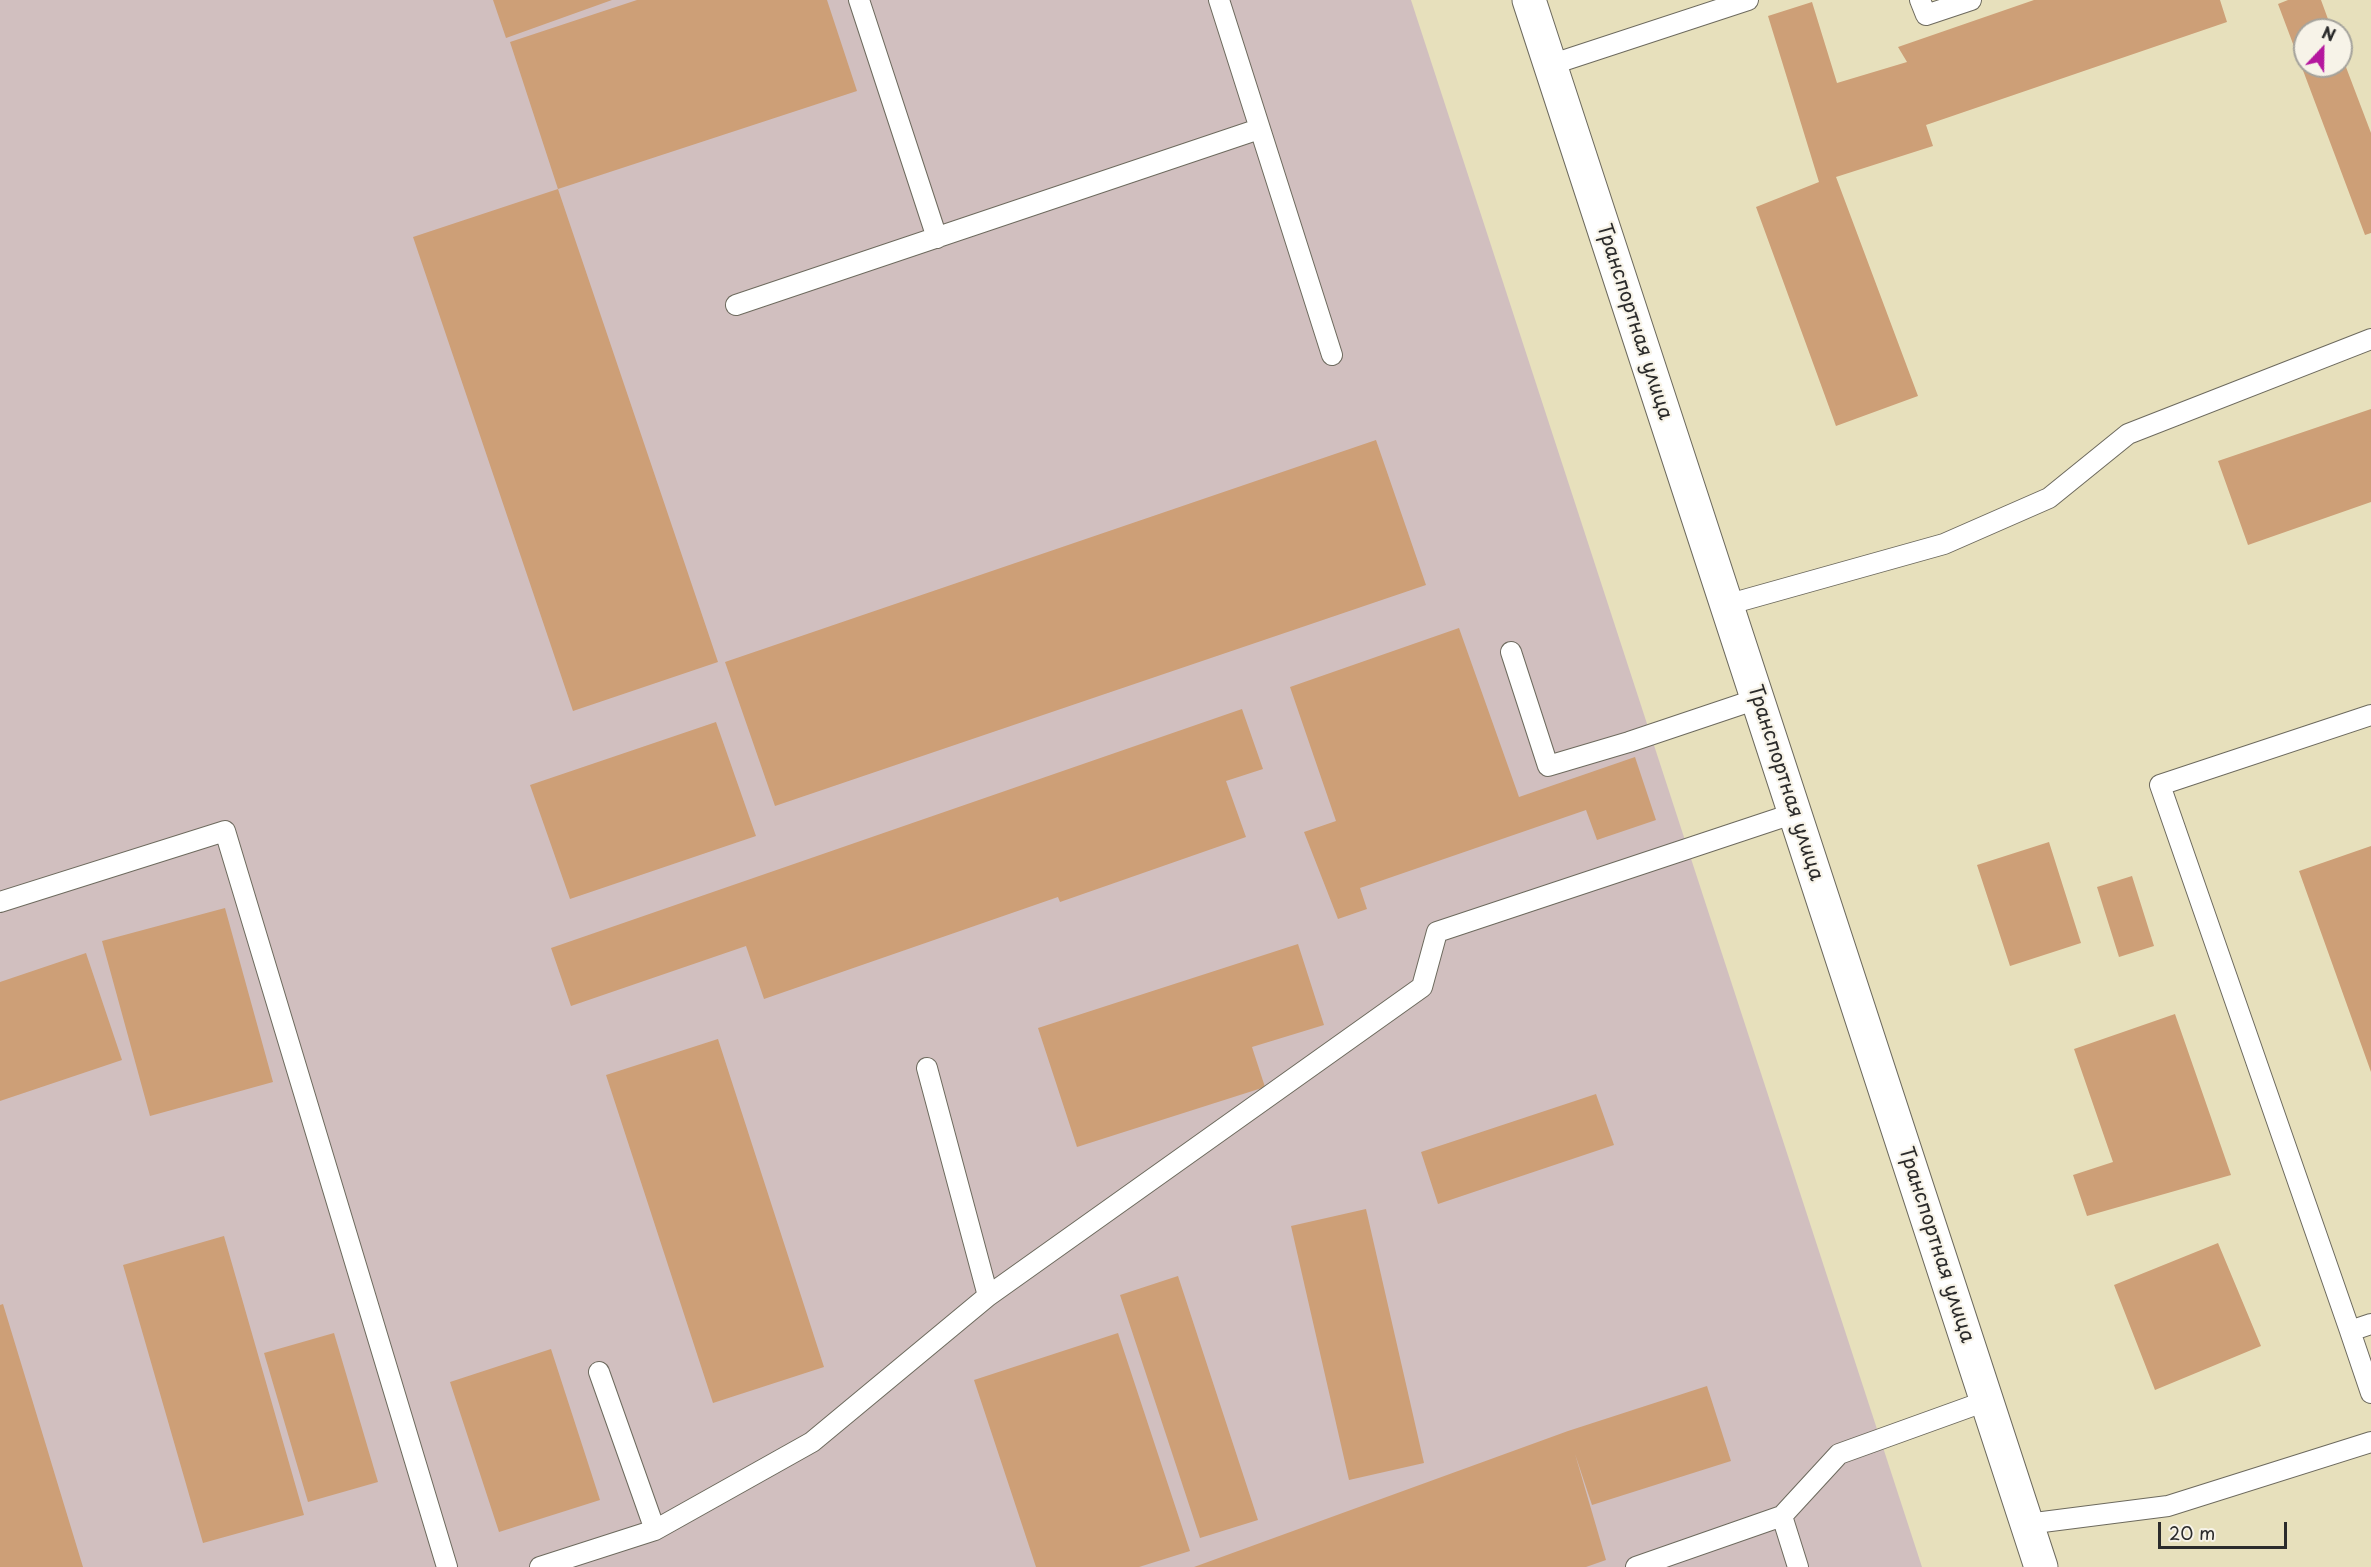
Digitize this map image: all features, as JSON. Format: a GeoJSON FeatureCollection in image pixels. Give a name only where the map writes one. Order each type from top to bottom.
{"type":"FeatureCollection","features":[{"type":"Feature","properties":{"kind":"main road","name":"Транспортная улица"},"geometry":{"type":"LineString","coordinates":[[1528,0],[2041,1567]]}},
{"type":"Feature","properties":{"kind":"lane"},"geometry":{"type":"LineString","coordinates":[[859,0],[937,238]]}},
{"type":"Feature","properties":{"kind":"lane"},"geometry":{"type":"LineString","coordinates":[[1219,0],[1332,355]]}},
{"type":"Feature","properties":{"kind":"lane"},"geometry":{"type":"LineString","coordinates":[[1550,64],[1748,0]]}},
{"type":"Feature","properties":{"kind":"lane"},"geometry":{"type":"LineString","coordinates":[[1920,0],[1926,15],[1971,0]]}},
{"type":"Feature","properties":{"kind":"lane"},"geometry":{"type":"LineString","coordinates":[[736,305],[1260,129]]}},
{"type":"Feature","properties":{"kind":"lane"},"geometry":{"type":"LineString","coordinates":[[1726,605],[1944,544],[2049,498],[2128,434],[2371,339]]}},
{"type":"Feature","properties":{"kind":"lane"},"geometry":{"type":"LineString","coordinates":[[1511,652],[1548,766],[1757,699]]}},
{"type":"Feature","properties":{"kind":"lane"},"geometry":{"type":"LineString","coordinates":[[2371,715],[2160,785],[2371,1393]]}},
{"type":"Feature","properties":{"kind":"lane"},"geometry":{"type":"LineString","coordinates":[[540,1567],[655,1530],[812,1442],[988,1296],[1422,987],[1437,932],[1795,813]]}},
{"type":"Feature","properties":{"kind":"lane"},"geometry":{"type":"LineString","coordinates":[[0,902],[225,831],[447,1567]]}},
{"type":"Feature","properties":{"kind":"lane"},"geometry":{"type":"LineString","coordinates":[[927,1068],[988,1296]]}},
{"type":"Feature","properties":{"kind":"lane"},"geometry":{"type":"LineString","coordinates":[[2349,1331],[2371,1324]]}},
{"type":"Feature","properties":{"kind":"lane"},"geometry":{"type":"LineString","coordinates":[[598,1372],[655,1530]]}},
{"type":"Feature","properties":{"kind":"lane"},"geometry":{"type":"LineString","coordinates":[[1636,1567],[1782,1516],[1839,1454],[1986,1401]]}},
{"type":"Feature","properties":{"kind":"lane"},"geometry":{"type":"LineString","coordinates":[[2027,1524],[2168,1506],[2371,1442]]}},
{"type":"Feature","properties":{"kind":"lane"},"geometry":{"type":"LineString","coordinates":[[1782,1516],[1798,1567]]}},
{"type":"Feature","properties":{"kind":"shaded area"},"geometry":{"type":"Polygon","coordinates":[[[0,0],[1411,0],[1922,1567],[0,1567],[0,0]]]}},
{"type":"Feature","properties":{"kind":"building"},"geometry":{"type":"Polygon","coordinates":[[[493,0],[612,0],[506,38],[493,0]]]}},
{"type":"Feature","properties":{"kind":"building"},"geometry":{"type":"Polygon","coordinates":[[[637,0],[827,0],[857,91],[558,189],[510,42],[637,0]]]}},
{"type":"Feature","properties":{"kind":"building"},"geometry":{"type":"Polygon","coordinates":[[[2034,0],[2220,0],[2227,22],[1926,125],[1933,146],[1836,177],[1918,396],[1836,426],[1756,207],[1819,182],[1768,16],[1812,2],[1837,83],[1907,62],[1898,47],[2034,0]]]}},
{"type":"Feature","properties":{"kind":"building"},"geometry":{"type":"Polygon","coordinates":[[[2288,0],[2321,0],[2328,18],[2293,18],[2293,44],[2278,4],[2288,0]]]}},
{"type":"Feature","properties":{"kind":"building"},"geometry":{"type":"Polygon","coordinates":[[[2306,78],[2350,78],[2371,133],[2371,233],[2365,235],[2306,78]]]}},
{"type":"Feature","properties":{"kind":"building"},"geometry":{"type":"Polygon","coordinates":[[[558,189],[718,662],[573,711],[413,237],[558,189]]]}},
{"type":"Feature","properties":{"kind":"building"},"geometry":{"type":"Polygon","coordinates":[[[2371,409],[2371,502],[2248,545],[2218,461],[2371,409]]]}},
{"type":"Feature","properties":{"kind":"building"},"geometry":{"type":"Polygon","coordinates":[[[1376,440],[1426,585],[775,806],[725,662],[1376,440]]]}},
{"type":"Feature","properties":{"kind":"building"},"geometry":{"type":"Polygon","coordinates":[[[1459,628],[1519,797],[1635,757],[1656,820],[1597,840],[1586,810],[1360,888],[1367,909],[1338,919],[1304,832],[1336,821],[1290,687],[1459,628]]]}},
{"type":"Feature","properties":{"kind":"building"},"geometry":{"type":"Polygon","coordinates":[[[1242,709],[1263,769],[1226,781],[1246,837],[1060,902],[1058,897],[764,999],[746,946],[571,1006],[551,948],[1242,709]]]}},
{"type":"Feature","properties":{"kind":"building"},"geometry":{"type":"Polygon","coordinates":[[[716,722],[756,836],[570,899],[530,785],[716,722]]]}},
{"type":"Feature","properties":{"kind":"building"},"geometry":{"type":"Polygon","coordinates":[[[2049,842],[2081,943],[2010,966],[1977,865],[2049,842]]]}},
{"type":"Feature","properties":{"kind":"building"},"geometry":{"type":"Polygon","coordinates":[[[2371,846],[2371,1072],[2299,871],[2371,846]]]}},
{"type":"Feature","properties":{"kind":"building"},"geometry":{"type":"Polygon","coordinates":[[[2132,876],[2154,946],[2119,957],[2097,887],[2132,876]]]}},
{"type":"Feature","properties":{"kind":"building"},"geometry":{"type":"Polygon","coordinates":[[[225,908],[273,1082],[150,1116],[102,941],[225,908]]]}},
{"type":"Feature","properties":{"kind":"building"},"geometry":{"type":"Polygon","coordinates":[[[1298,944],[1324,1025],[1252,1047],[1265,1087],[1077,1147],[1038,1028],[1298,944]]]}},
{"type":"Feature","properties":{"kind":"building"},"geometry":{"type":"Polygon","coordinates":[[[86,953],[122,1060],[0,1101],[0,982],[86,953]]]}},
{"type":"Feature","properties":{"kind":"building"},"geometry":{"type":"Polygon","coordinates":[[[2175,1014],[2231,1175],[2087,1216],[2073,1175],[2113,1162],[2074,1049],[2175,1014]]]}},
{"type":"Feature","properties":{"kind":"building"},"geometry":{"type":"Polygon","coordinates":[[[718,1039],[824,1367],[713,1403],[606,1075],[718,1039]]]}},
{"type":"Feature","properties":{"kind":"building"},"geometry":{"type":"Polygon","coordinates":[[[1596,1094],[1614,1145],[1438,1204],[1421,1152],[1596,1094]]]}},
{"type":"Feature","properties":{"kind":"building"},"geometry":{"type":"Polygon","coordinates":[[[1366,1209],[1424,1463],[1349,1480],[1291,1226],[1366,1209]]]}},
{"type":"Feature","properties":{"kind":"building"},"geometry":{"type":"Polygon","coordinates":[[[224,1236],[304,1515],[203,1543],[123,1265],[224,1236]]]}},
{"type":"Feature","properties":{"kind":"building"},"geometry":{"type":"Polygon","coordinates":[[[2218,1243],[2261,1346],[2155,1390],[2114,1285],[2218,1243]]]}},
{"type":"Feature","properties":{"kind":"building"},"geometry":{"type":"Polygon","coordinates":[[[1178,1276],[1258,1520],[1200,1538],[1120,1295],[1178,1276]]]}},
{"type":"Feature","properties":{"kind":"building"},"geometry":{"type":"Polygon","coordinates":[[[3,1304],[83,1567],[0,1567],[0,1305],[3,1304]]]}},
{"type":"Feature","properties":{"kind":"building"},"geometry":{"type":"Polygon","coordinates":[[[334,1333],[378,1482],[308,1502],[264,1353],[334,1333]]]}},
{"type":"Feature","properties":{"kind":"building"},"geometry":{"type":"Polygon","coordinates":[[[1118,1333],[1190,1551],[1139,1567],[1036,1567],[974,1380],[1118,1333]]]}},
{"type":"Feature","properties":{"kind":"building"},"geometry":{"type":"Polygon","coordinates":[[[551,1349],[600,1500],[499,1532],[450,1382],[551,1349]]]}},
{"type":"Feature","properties":{"kind":"building"},"geometry":{"type":"Polygon","coordinates":[[[1707,1386],[1731,1461],[1592,1505],[1575,1454],[1606,1560],[1586,1567],[1194,1567],[1568,1431],[1707,1386]]]}}]}
